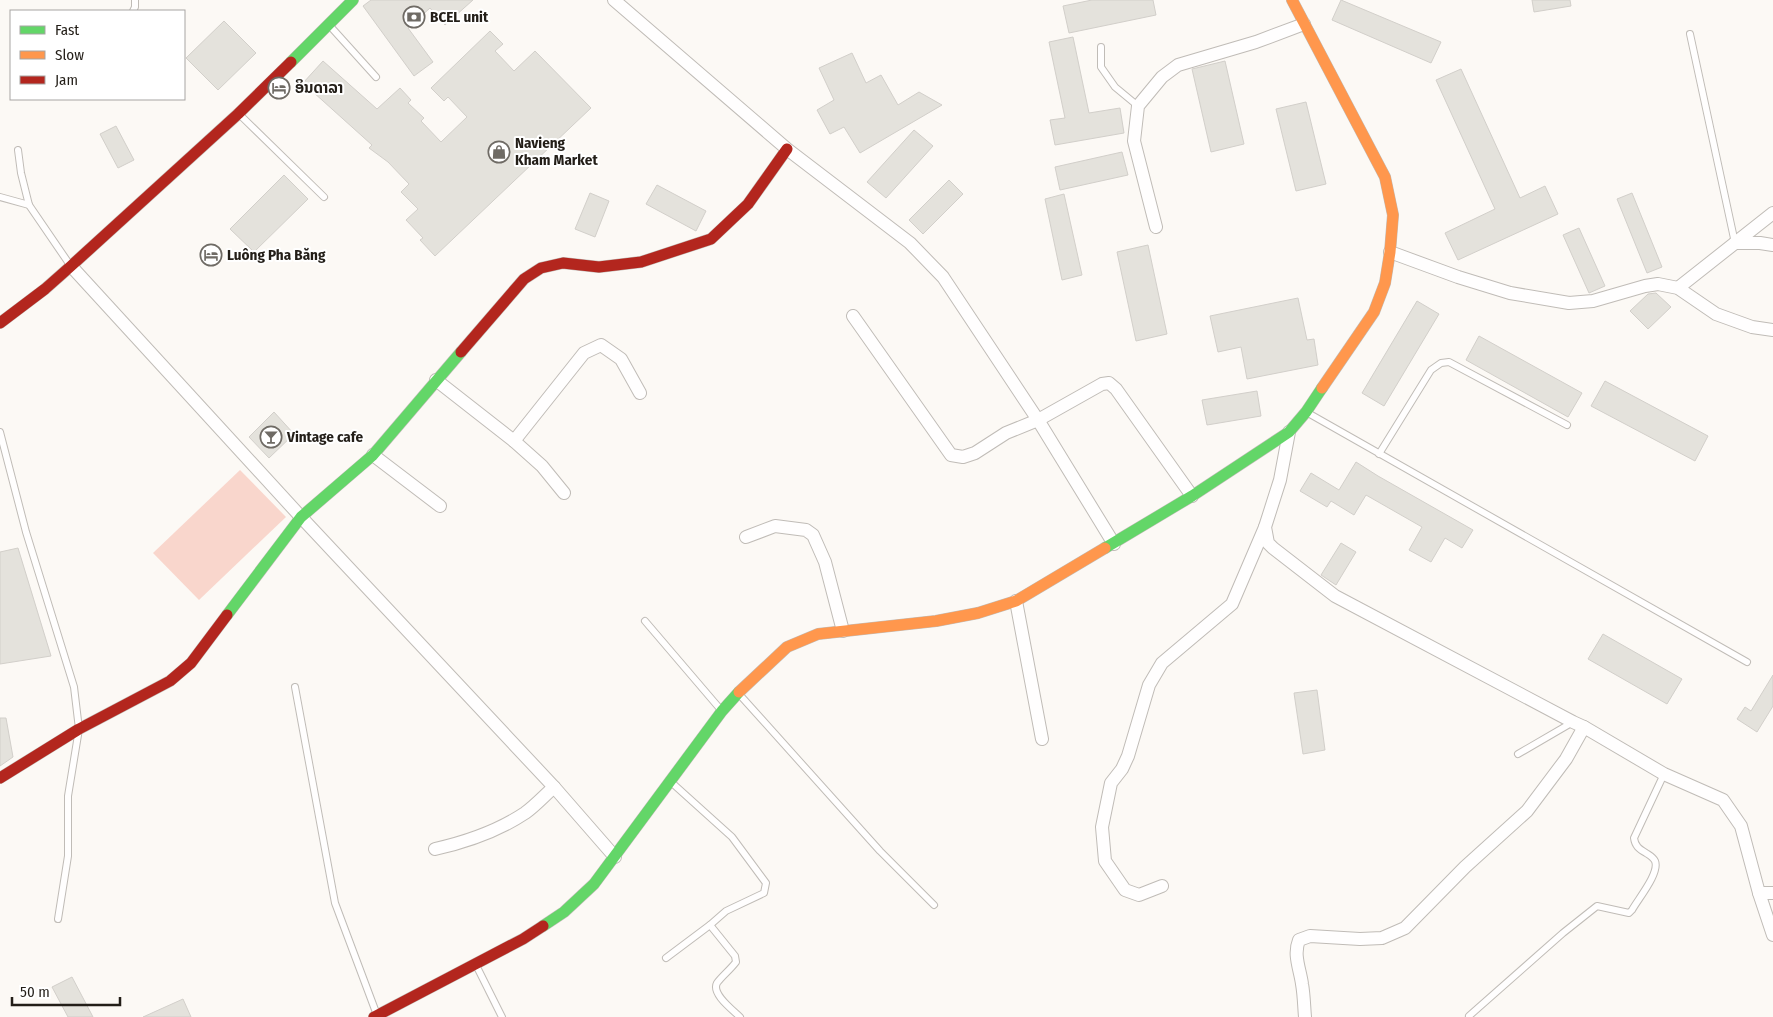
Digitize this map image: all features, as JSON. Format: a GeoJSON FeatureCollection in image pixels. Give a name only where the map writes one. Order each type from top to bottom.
{"type":"FeatureCollection","features":[{"type":"Feature","properties":{"kind":"street"},"geometry":{"type":"LineString","coordinates":[[0,323],[71,266],[238,114],[353,0]]}},
{"type":"Feature","properties":{"kind":"street"},"geometry":{"type":"LineString","coordinates":[[614,0],[787,149],[910,243],[943,277],[1038,420],[1114,544]]}},
{"type":"Feature","properties":{"kind":"street"},"geometry":{"type":"LineString","coordinates":[[375,1016],[524,939],[564,912],[594,884],[722,711],[738,693],[787,647],[818,634],[978,613],[1016,601],[1192,496],[1289,432],[1306,412],[1374,312],[1385,283],[1390,252],[1392,215],[1390,195],[1385,177],[1292,0]]}},
{"type":"Feature","properties":{"kind":"street"},"geometry":{"type":"LineString","coordinates":[[1156,227],[1134,141],[1138,106],[1162,77],[1178,66],[1256,42],[1304,24]]}},
{"type":"Feature","properties":{"kind":"street"},"geometry":{"type":"LineString","coordinates":[[0,778],[80,729],[170,681],[191,663],[301,517],[373,455],[524,279],[550,265],[563,263],[599,267],[617,266],[641,262],[711,239],[748,204],[787,149]]}},
{"type":"Feature","properties":{"kind":"street"},"geometry":{"type":"LineString","coordinates":[[1678,288],[1773,213]]}},
{"type":"Feature","properties":{"kind":"street"},"geometry":{"type":"LineString","coordinates":[[1735,243],[1773,245]]}},
{"type":"Feature","properties":{"kind":"street"},"geometry":{"type":"LineString","coordinates":[[1390,252],[1458,277],[1510,292],[1569,303],[1593,301],[1658,284],[1678,288],[1716,314],[1752,327],[1773,330]]}},
{"type":"Feature","properties":{"kind":"street"},"geometry":{"type":"LineString","coordinates":[[71,266],[301,517],[554,787],[615,857]]}},
{"type":"Feature","properties":{"kind":"street"},"geometry":{"type":"LineString","coordinates":[[853,316],[951,455],[963,456],[975,453],[1006,433],[1038,420],[1102,384],[1109,383],[1116,389],[1192,496]]}},
{"type":"Feature","properties":{"kind":"street"},"geometry":{"type":"LineString","coordinates":[[514,441],[584,353],[601,345],[621,359],[640,393]]}},
{"type":"Feature","properties":{"kind":"street"},"geometry":{"type":"LineString","coordinates":[[436,380],[514,441],[542,466],[564,493]]}},
{"type":"Feature","properties":{"kind":"street"},"geometry":{"type":"LineString","coordinates":[[1162,886],[1139,894],[1125,890],[1105,861],[1102,826],[1111,783],[1122,769],[1128,756],[1149,685],[1162,663],[1232,604],[1265,527],[1280,480],[1289,432]]}},
{"type":"Feature","properties":{"kind":"street"},"geometry":{"type":"LineString","coordinates":[[373,455],[440,506]]}},
{"type":"Feature","properties":{"kind":"street"},"geometry":{"type":"LineString","coordinates":[[746,537],[775,526],[806,530],[813,536],[825,562],[843,631]]}},
{"type":"Feature","properties":{"kind":"street"},"geometry":{"type":"LineString","coordinates":[[1265,527],[1268,543],[1273,548],[1335,596],[1578,725],[1664,774],[1723,800],[1741,826],[1759,893],[1773,935]]}},
{"type":"Feature","properties":{"kind":"street"},"geometry":{"type":"LineString","coordinates":[[1016,601],[1042,739]]}},
{"type":"Feature","properties":{"kind":"street"},"geometry":{"type":"LineString","coordinates":[[1305,1017],[1302,984],[1297,961],[1296,947],[1299,940],[1310,936],[1360,939],[1382,938],[1405,928],[1465,867],[1527,811],[1566,759],[1578,725]]}},
{"type":"Feature","properties":{"kind":"street"},"geometry":{"type":"LineString","coordinates":[[435,848],[457,844],[502,827],[526,812],[554,787]]}},
{"type":"Feature","properties":{"kind":"street"},"geometry":{"type":"LineString","coordinates":[[1759,893],[1773,893]]}},
{"type":"Feature","properties":{"kind":"lane"},"geometry":{"type":"LineString","coordinates":[[328,24],[376,77]]}},
{"type":"Feature","properties":{"kind":"lane"},"geometry":{"type":"LineString","coordinates":[[1690,34],[1735,243]]}},
{"type":"Feature","properties":{"kind":"lane"},"geometry":{"type":"LineString","coordinates":[[1101,47],[1101,67],[1115,87],[1138,106]]}},
{"type":"Feature","properties":{"kind":"lane"},"geometry":{"type":"LineString","coordinates":[[238,114],[324,197]]}},
{"type":"Feature","properties":{"kind":"lane"},"geometry":{"type":"LineString","coordinates":[[18,150],[21,173],[29,205],[71,266]]}},
{"type":"Feature","properties":{"kind":"lane"},"geometry":{"type":"LineString","coordinates":[[0,197],[29,205]]}},
{"type":"Feature","properties":{"kind":"lane"},"geometry":{"type":"LineString","coordinates":[[1379,454],[1431,370],[1441,363],[1449,362],[1566,425]]}},
{"type":"Feature","properties":{"kind":"lane"},"geometry":{"type":"LineString","coordinates":[[1306,412],[1747,662]]}},
{"type":"Feature","properties":{"kind":"lane"},"geometry":{"type":"LineString","coordinates":[[0,432],[26,532],[74,687],[80,729],[68,796],[68,856],[58,919]]}},
{"type":"Feature","properties":{"kind":"lane"},"geometry":{"type":"LineString","coordinates":[[645,621],[722,711]]}},
{"type":"Feature","properties":{"kind":"lane"},"geometry":{"type":"LineString","coordinates":[[295,687],[335,903],[375,1016]]}},
{"type":"Feature","properties":{"kind":"lane"},"geometry":{"type":"LineString","coordinates":[[738,693],[880,851],[934,905]]}},
{"type":"Feature","properties":{"kind":"lane"},"geometry":{"type":"LineString","coordinates":[[1518,754],[1578,725]]}},
{"type":"Feature","properties":{"kind":"lane"},"geometry":{"type":"LineString","coordinates":[[1469,1016],[1563,933],[1597,906],[1629,912],[1632,910],[1654,875],[1655,868],[1655,862],[1652,857],[1635,844],[1634,838],[1664,774]]}},
{"type":"Feature","properties":{"kind":"lane"},"geometry":{"type":"LineString","coordinates":[[666,958],[726,911],[764,893],[766,883],[732,837],[670,782]]}},
{"type":"Feature","properties":{"kind":"lane"},"geometry":{"type":"LineString","coordinates":[[710,925],[735,956],[736,962],[717,983],[717,994],[740,1017]]}},
{"type":"Feature","properties":{"kind":"lane"},"geometry":{"type":"LineString","coordinates":[[475,964],[502,1017]]}},
{"type":"Feature","properties":{"kind":"shaded area"},"geometry":{"type":"Polygon","coordinates":[[[240,470],[286,517],[199,600],[153,553],[240,470]]]}},
{"type":"Feature","properties":{"kind":"building"},"geometry":{"type":"Polygon","coordinates":[[[371,0],[473,0],[445,25],[430,8],[408,28],[433,62],[414,76],[363,6],[371,0]]]}},
{"type":"Feature","properties":{"kind":"building"},"geometry":{"type":"Polygon","coordinates":[[[1092,0],[1153,0],[1156,15],[1069,33],[1063,6],[1092,0]]]}},
{"type":"Feature","properties":{"kind":"building"},"geometry":{"type":"Polygon","coordinates":[[[1341,0],[1441,42],[1431,63],[1332,20],[1341,0]]]}},
{"type":"Feature","properties":{"kind":"building"},"geometry":{"type":"Polygon","coordinates":[[[1532,0],[1570,0],[1571,6],[1534,12],[1532,0]]]}},
{"type":"Feature","properties":{"kind":"building"},"geometry":{"type":"Polygon","coordinates":[[[224,21],[256,53],[218,90],[186,58],[224,21]]]}},
{"type":"Feature","properties":{"kind":"building"},"geometry":{"type":"Polygon","coordinates":[[[490,31],[503,44],[495,51],[514,71],[535,51],[591,108],[435,256],[420,240],[423,238],[406,220],[418,209],[401,192],[409,184],[388,162],[369,148],[372,145],[303,83],[323,61],[377,109],[400,88],[411,100],[408,103],[424,118],[421,121],[441,142],[467,117],[448,97],[444,101],[431,88],[490,31]]]}},
{"type":"Feature","properties":{"kind":"building"},"geometry":{"type":"Polygon","coordinates":[[[1073,37],[1089,113],[1120,108],[1124,133],[1055,145],[1050,120],[1065,118],[1049,42],[1073,37]]]}},
{"type":"Feature","properties":{"kind":"building"},"geometry":{"type":"Polygon","coordinates":[[[852,53],[866,83],[881,75],[898,105],[919,92],[942,105],[860,153],[844,127],[830,134],[817,110],[834,100],[819,68],[852,53]]]}},
{"type":"Feature","properties":{"kind":"building"},"geometry":{"type":"Polygon","coordinates":[[[1225,61],[1244,144],[1211,152],[1192,69],[1225,61]]]}},
{"type":"Feature","properties":{"kind":"building"},"geometry":{"type":"Polygon","coordinates":[[[1461,69],[1520,198],[1545,186],[1558,214],[1458,260],[1445,233],[1495,209],[1436,80],[1461,69]]]}},
{"type":"Feature","properties":{"kind":"building"},"geometry":{"type":"Polygon","coordinates":[[[1306,102],[1326,184],[1296,191],[1276,109],[1306,102]]]}},
{"type":"Feature","properties":{"kind":"building"},"geometry":{"type":"Polygon","coordinates":[[[116,126],[134,160],[118,168],[100,134],[116,126]]]}},
{"type":"Feature","properties":{"kind":"building"},"geometry":{"type":"Polygon","coordinates":[[[914,130],[933,146],[886,198],[867,182],[914,130]]]}},
{"type":"Feature","properties":{"kind":"building"},"geometry":{"type":"Polygon","coordinates":[[[1122,152],[1128,175],[1060,190],[1055,167],[1122,152]]]}},
{"type":"Feature","properties":{"kind":"building"},"geometry":{"type":"Polygon","coordinates":[[[284,175],[308,199],[254,252],[230,229],[284,175]]]}},
{"type":"Feature","properties":{"kind":"building"},"geometry":{"type":"Polygon","coordinates":[[[949,180],[963,194],[923,234],[909,220],[949,180]]]}},
{"type":"Feature","properties":{"kind":"building"},"geometry":{"type":"Polygon","coordinates":[[[657,185],[706,211],[696,231],[646,204],[657,185]]]}},
{"type":"Feature","properties":{"kind":"building"},"geometry":{"type":"Polygon","coordinates":[[[590,193],[609,201],[595,237],[575,229],[590,193]]]}},
{"type":"Feature","properties":{"kind":"building"},"geometry":{"type":"Polygon","coordinates":[[[1632,193],[1662,267],[1647,273],[1617,199],[1632,193]]]}},
{"type":"Feature","properties":{"kind":"building"},"geometry":{"type":"Polygon","coordinates":[[[1064,194],[1082,275],[1062,280],[1045,199],[1064,194]]]}},
{"type":"Feature","properties":{"kind":"building"},"geometry":{"type":"Polygon","coordinates":[[[1579,228],[1605,286],[1589,293],[1563,235],[1579,228]]]}},
{"type":"Feature","properties":{"kind":"building"},"geometry":{"type":"Polygon","coordinates":[[[1148,245],[1167,334],[1136,341],[1117,252],[1148,245]]]}},
{"type":"Feature","properties":{"kind":"building"},"geometry":{"type":"Polygon","coordinates":[[[1656,293],[1671,307],[1648,329],[1630,311],[1648,294],[1656,293]]]}},
{"type":"Feature","properties":{"kind":"building"},"geometry":{"type":"Polygon","coordinates":[[[1298,298],[1307,340],[1314,339],[1318,365],[1247,379],[1241,347],[1218,352],[1210,316],[1298,298]]]}},
{"type":"Feature","properties":{"kind":"building"},"geometry":{"type":"Polygon","coordinates":[[[1417,301],[1439,314],[1384,406],[1362,393],[1417,301]]]}},
{"type":"Feature","properties":{"kind":"building"},"geometry":{"type":"Polygon","coordinates":[[[1479,336],[1582,393],[1568,417],[1466,360],[1479,336]]]}},
{"type":"Feature","properties":{"kind":"building"},"geometry":{"type":"Polygon","coordinates":[[[1605,381],[1708,436],[1695,461],[1591,406],[1605,381]]]}},
{"type":"Feature","properties":{"kind":"building"},"geometry":{"type":"Polygon","coordinates":[[[1257,391],[1261,416],[1207,425],[1202,400],[1257,391]]]}},
{"type":"Feature","properties":{"kind":"building"},"geometry":{"type":"Polygon","coordinates":[[[274,412],[294,434],[269,458],[249,437],[274,412]]]}},
{"type":"Feature","properties":{"kind":"building"},"geometry":{"type":"Polygon","coordinates":[[[1356,462],[1473,530],[1462,548],[1445,538],[1431,562],[1409,550],[1422,527],[1366,495],[1354,515],[1331,501],[1327,507],[1300,491],[1311,473],[1339,490],[1356,462]]]}},
{"type":"Feature","properties":{"kind":"building"},"geometry":{"type":"Polygon","coordinates":[[[1341,543],[1356,552],[1336,585],[1321,575],[1341,543]]]}},
{"type":"Feature","properties":{"kind":"building"},"geometry":{"type":"Polygon","coordinates":[[[18,548],[51,656],[0,664],[0,552],[18,548]]]}},
{"type":"Feature","properties":{"kind":"building"},"geometry":{"type":"Polygon","coordinates":[[[1603,634],[1682,679],[1667,704],[1588,659],[1603,634]]]}},
{"type":"Feature","properties":{"kind":"building"},"geometry":{"type":"Polygon","coordinates":[[[1773,675],[1773,706],[1757,732],[1737,719],[1745,707],[1751,711],[1773,675]]]}},
{"type":"Feature","properties":{"kind":"building"},"geometry":{"type":"Polygon","coordinates":[[[1317,690],[1325,750],[1303,754],[1294,693],[1317,690]]]}},
{"type":"Feature","properties":{"kind":"building"},"geometry":{"type":"Polygon","coordinates":[[[0,718],[6,718],[13,757],[0,766],[0,718]]]}},
{"type":"Feature","properties":{"kind":"building"},"geometry":{"type":"Polygon","coordinates":[[[72,977],[93,1017],[68,1017],[52,987],[72,977]]]}},
{"type":"Feature","properties":{"kind":"building"},"geometry":{"type":"Polygon","coordinates":[[[183,999],[191,1017],[143,1017],[183,999]]]}},
{"type":"Feature","properties":{"kind":"traffic: fast"},"geometry":{"type":"LineString","coordinates":[[291,62],[353,0]]}},
{"type":"Feature","properties":{"kind":"traffic: fast"},"geometry":{"type":"LineString","coordinates":[[227,615],[301,517],[373,455],[461,352]]}},
{"type":"Feature","properties":{"kind":"traffic: fast"},"geometry":{"type":"LineString","coordinates":[[1105,548],[1192,496],[1289,432],[1306,412],[1322,388]]}},
{"type":"Feature","properties":{"kind":"traffic: fast"},"geometry":{"type":"LineString","coordinates":[[543,926],[564,912],[594,884],[722,711],[739,692]]}},
{"type":"Feature","properties":{"kind":"traffic: slow"},"geometry":{"type":"LineString","coordinates":[[1292,0],[1385,177],[1393,215],[1385,283],[1374,312],[1322,388]]}},
{"type":"Feature","properties":{"kind":"traffic: slow"},"geometry":{"type":"LineString","coordinates":[[739,692],[787,647],[818,634],[936,621],[978,613],[1016,601],[1105,548]]}},
{"type":"Feature","properties":{"kind":"traffic: jam"},"geometry":{"type":"LineString","coordinates":[[0,323],[45,289],[71,266],[238,114],[291,62]]}},
{"type":"Feature","properties":{"kind":"traffic: jam"},"geometry":{"type":"LineString","coordinates":[[461,352],[524,279],[541,268],[563,263],[599,267],[641,262],[711,239],[748,204],[787,149]]}},
{"type":"Feature","properties":{"kind":"traffic: jam"},"geometry":{"type":"LineString","coordinates":[[0,778],[79,729],[170,681],[191,663],[227,615]]}},
{"type":"Feature","properties":{"kind":"traffic: jam"},"geometry":{"type":"LineString","coordinates":[[374,1017],[523,939],[543,926]]}},
{"type":"Feature","properties":{"kind":"place","name":"BCEL unit"},"geometry":{"type":"Point","coordinates":[414,17]}},
{"type":"Feature","properties":{"kind":"place","name":"ອິນດາລາ"},"geometry":{"type":"Point","coordinates":[279,88]}},
{"type":"Feature","properties":{"kind":"place","name":"Navieng Kham Market"},"geometry":{"type":"Point","coordinates":[499,152]}},
{"type":"Feature","properties":{"kind":"place","name":"Luông Pha Băng"},"geometry":{"type":"Point","coordinates":[211,255]}},
{"type":"Feature","properties":{"kind":"place","name":"Vintage cafe"},"geometry":{"type":"Point","coordinates":[271,437]}}]}
